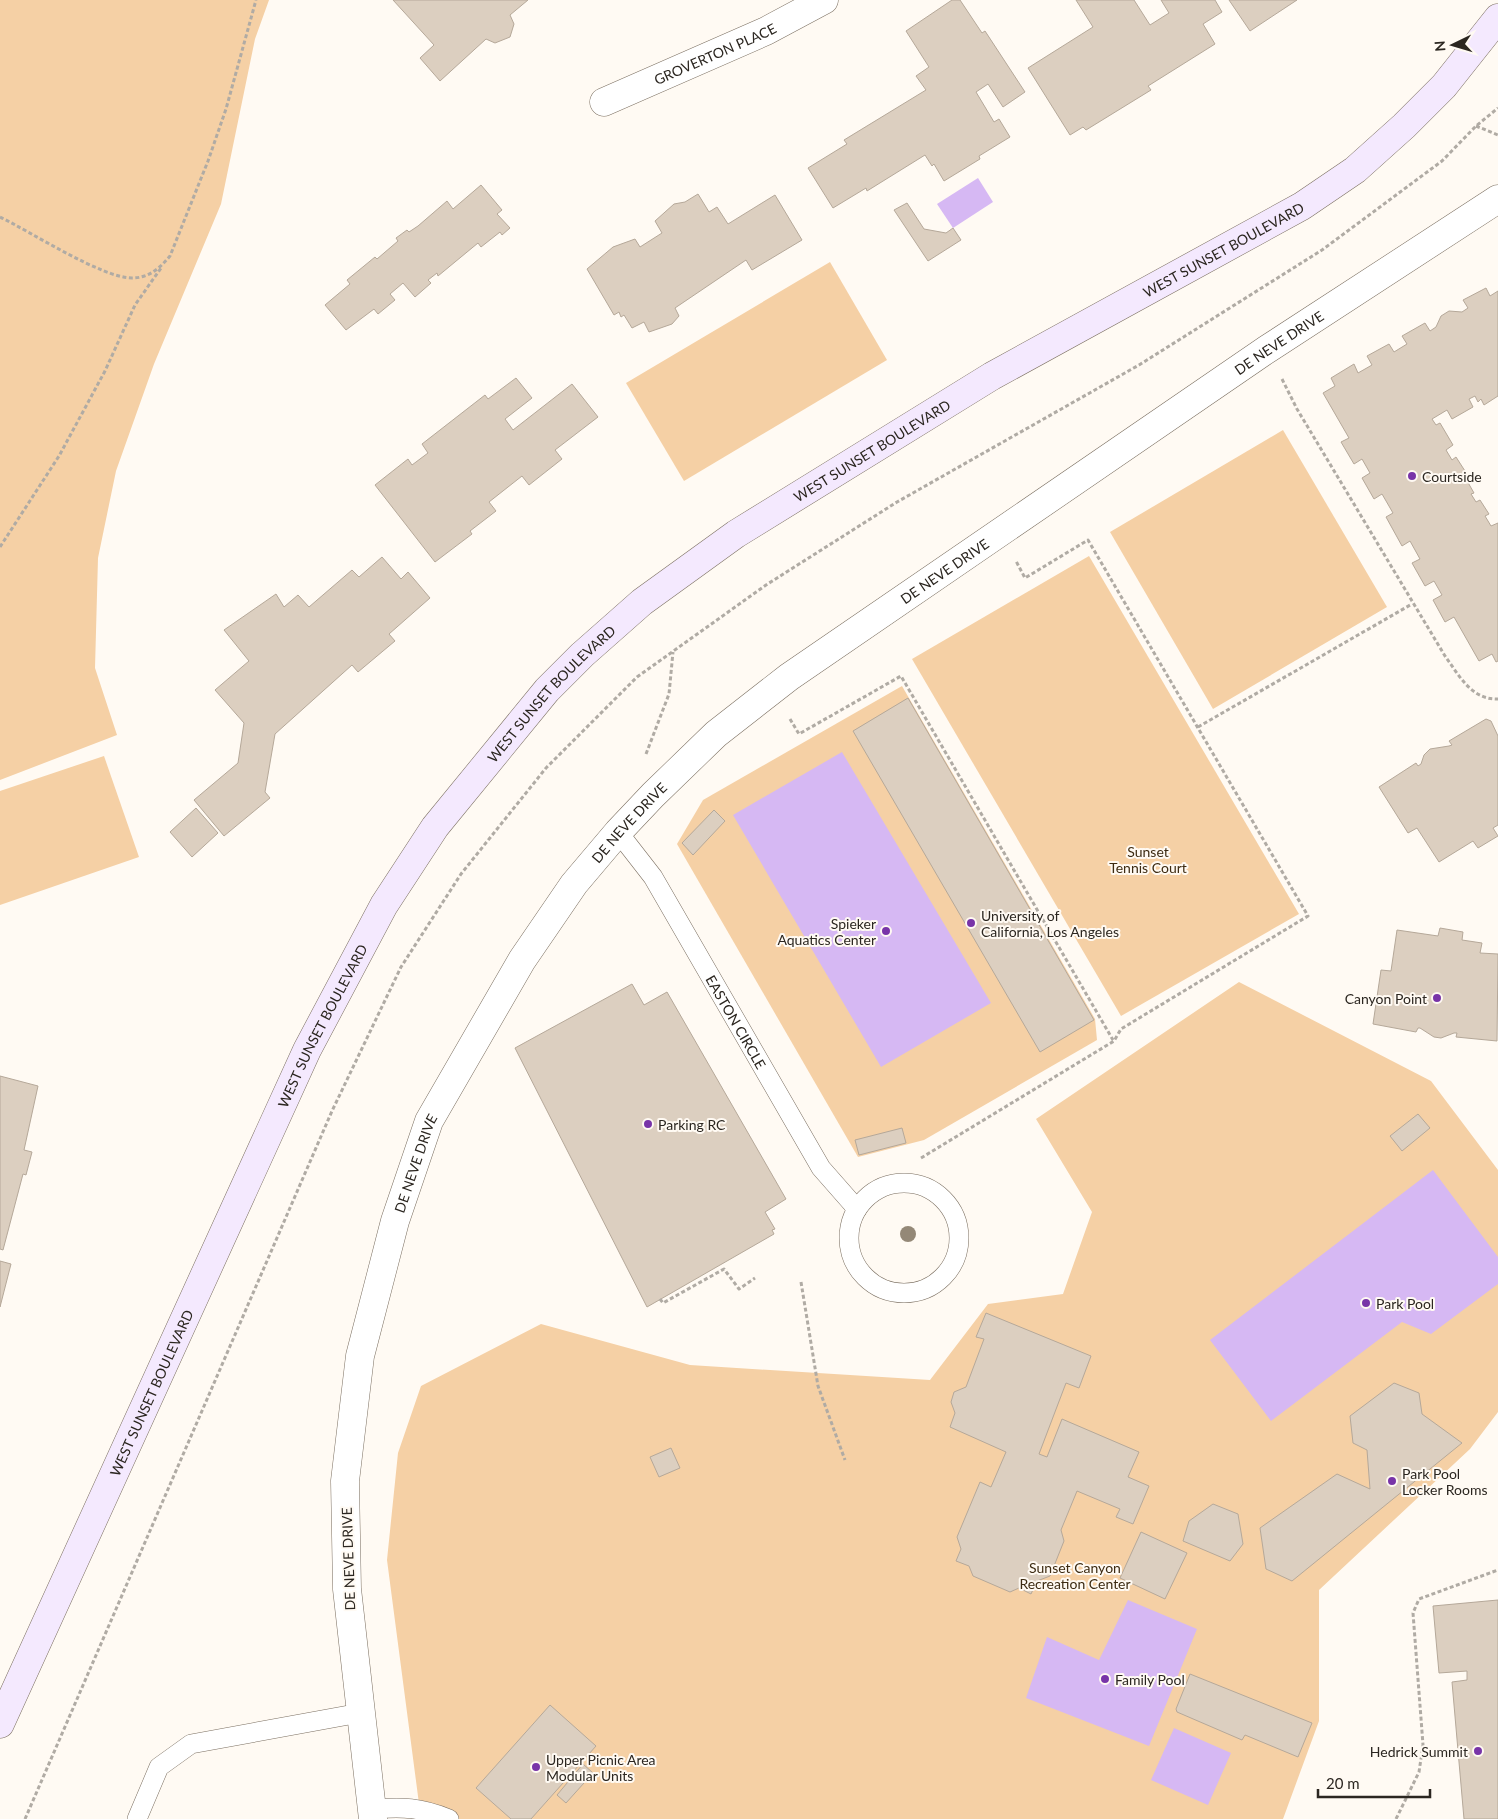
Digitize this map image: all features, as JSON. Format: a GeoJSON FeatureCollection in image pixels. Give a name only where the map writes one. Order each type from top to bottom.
{"type":"FeatureCollection","features":[{"type":"Feature","properties":{"kind":"main road","name":"WEST SUNSET BOULEVARD"},"geometry":{"type":"LineString","coordinates":[[0,1724],[307,1050],[328,1009],[384,905],[435,827],[547,690],[582,655],[642,602],[736,534],[992,376],[1302,206],[1347,175],[1404,126],[1444,86],[1498,18]]}},
{"type":"Feature","properties":{"kind":"street","name":"GROVERTON PLACE"},"geometry":{"type":"LineString","coordinates":[[604,102],[766,31],[824,0]]}},
{"type":"Feature","properties":{"kind":"street","name":"DE NEVE DRIVE"},"geometry":{"type":"LineString","coordinates":[[372,1814],[347,1589],[346,1482],[360,1356],[395,1221],[429,1121],[522,960],[574,884],[618,832],[716,734],[789,676],[1266,350],[1498,200]]}},
{"type":"Feature","properties":{"kind":"lane","name":"EASTON CIRCLE"},"geometry":{"type":"LineString","coordinates":[[618,832],[653,877],[821,1168],[857,1209]]}},
{"type":"Feature","properties":{"kind":"lane"},"geometry":{"type":"LineString","coordinates":[[903,1183],[921,1186],[937,1194],[950,1208],[958,1224],[959,1243],[954,1260],[944,1276],[930,1287],[912,1292],[894,1292],[877,1286],[863,1274],[852,1256],[848,1238],[850,1225],[857,1209],[870,1195],[885,1186],[903,1183]]}},
{"type":"Feature","properties":{"kind":"lane"},"geometry":{"type":"LineString","coordinates":[[137,1819],[159,1767],[191,1744],[360,1712]]}},
{"type":"Feature","properties":{"kind":"lane"},"geometry":{"type":"LineString","coordinates":[[372,1814],[402,1807],[424,1809],[449,1819]]}},
{"type":"Feature","properties":{"kind":"path"},"geometry":{"type":"LineString","coordinates":[[0,547],[59,456],[105,371],[135,305],[170,256],[208,161],[226,109],[256,0]]}},
{"type":"Feature","properties":{"kind":"path"},"geometry":{"type":"LineString","coordinates":[[26,1819],[328,1120],[402,967],[461,874],[546,768],[637,677],[766,585],[897,502],[1138,365],[1322,250],[1442,161],[1476,126],[1498,108]]}},
{"type":"Feature","properties":{"kind":"path"},"geometry":{"type":"LineString","coordinates":[[1476,126],[1498,135]]}},
{"type":"Feature","properties":{"kind":"path"},"geometry":{"type":"LineString","coordinates":[[0,217],[98,269],[130,278],[145,276],[160,268],[170,256]]}},
{"type":"Feature","properties":{"kind":"path"},"geometry":{"type":"LineString","coordinates":[[1266,350],[1297,408],[1412,604],[1445,656],[1471,692],[1492,699],[1498,699]]}},
{"type":"Feature","properties":{"kind":"path"},"geometry":{"type":"LineString","coordinates":[[920,1158],[1114,1041],[1121,1029],[1308,916],[1088,540],[1025,578],[1014,558]]}},
{"type":"Feature","properties":{"kind":"path"},"geometry":{"type":"LineString","coordinates":[[1198,727],[1412,604]]}},
{"type":"Feature","properties":{"kind":"path"},"geometry":{"type":"LineString","coordinates":[[669,694],[673,652]]}},
{"type":"Feature","properties":{"kind":"path"},"geometry":{"type":"LineString","coordinates":[[787,715],[799,734],[902,676],[1114,1041]]}},
{"type":"Feature","properties":{"kind":"path"},"geometry":{"type":"LineString","coordinates":[[660,1299],[663,1303],[724,1269],[739,1289],[755,1278]]}},
{"type":"Feature","properties":{"kind":"path"},"geometry":{"type":"LineString","coordinates":[[801,1282],[818,1386],[845,1460]]}},
{"type":"Feature","properties":{"kind":"path"},"geometry":{"type":"LineString","coordinates":[[1396,1819],[1419,1772],[1423,1744],[1413,1613],[1418,1599],[1498,1570]]}},
{"type":"Feature","properties":{"kind":"green space"},"geometry":{"type":"Polygon","coordinates":[[[0,0],[269,0],[255,39],[221,204],[154,364],[116,471],[98,558],[95,668],[117,735],[0,780],[0,0]]]}},
{"type":"Feature","properties":{"kind":"green space"},"geometry":{"type":"Polygon","coordinates":[[[830,262],[887,360],[684,481],[626,383],[830,262]]]}},
{"type":"Feature","properties":{"kind":"green space"},"geometry":{"type":"Polygon","coordinates":[[[1283,430],[1387,607],[1213,709],[1110,532],[1283,430]]]}},
{"type":"Feature","properties":{"kind":"green space","name":"Sunset Tennis Court"},"geometry":{"type":"Polygon","coordinates":[[[1089,556],[1299,914],[1121,1016],[912,659],[1089,556]]]}},
{"type":"Feature","properties":{"kind":"green space","name":"Spieker Aquatics Center"},"geometry":{"type":"Polygon","coordinates":[[[902,686],[1095,1019],[1097,1040],[924,1140],[858,1157],[677,844],[703,800],[902,686]]]}},
{"type":"Feature","properties":{"kind":"green space"},"geometry":{"type":"Polygon","coordinates":[[[104,756],[139,857],[0,905],[0,791],[104,756]]]}},
{"type":"Feature","properties":{"kind":"green space","name":"Sunset Canyon Recreation Center"},"geometry":{"type":"Polygon","coordinates":[[[1239,982],[1431,1081],[1498,1170],[1498,1412],[1470,1449],[1319,1590],[1319,1721],[1283,1819],[421,1819],[387,1560],[398,1453],[421,1386],[541,1324],[690,1365],[930,1380],[988,1304],[1063,1294],[1092,1212],[1036,1119],[1239,982]]]}},
{"type":"Feature","properties":{"kind":"shaded area"},"geometry":{"type":"Polygon","coordinates":[[[978,178],[993,202],[953,228],[937,204],[978,178]]]}},
{"type":"Feature","properties":{"kind":"shaded area"},"geometry":{"type":"Polygon","coordinates":[[[842,752],[991,1003],[881,1067],[733,815],[842,752]]]}},
{"type":"Feature","properties":{"kind":"shaded area","name":"Park Pool"},"geometry":{"type":"Polygon","coordinates":[[[1433,1170],[1498,1257],[1498,1284],[1431,1334],[1402,1322],[1271,1421],[1210,1340],[1433,1170]]]}},
{"type":"Feature","properties":{"kind":"shaded area","name":"Family Pool"},"geometry":{"type":"Polygon","coordinates":[[[1128,1600],[1197,1629],[1149,1746],[1026,1698],[1047,1637],[1099,1660],[1128,1600]]]}},
{"type":"Feature","properties":{"kind":"shaded area"},"geometry":{"type":"Polygon","coordinates":[[[1174,1728],[1231,1753],[1208,1805],[1151,1780],[1174,1728]]]}},
{"type":"Feature","properties":{"kind":"building"},"geometry":{"type":"Polygon","coordinates":[[[393,0],[528,0],[510,15],[514,24],[510,37],[495,43],[486,39],[440,81],[420,58],[434,45],[393,0]]]}},
{"type":"Feature","properties":{"kind":"building"},"geometry":{"type":"Polygon","coordinates":[[[952,0],[960,0],[982,33],[985,31],[1025,92],[1003,107],[988,84],[976,92],[994,122],[999,119],[1010,137],[979,156],[980,159],[944,181],[934,164],[932,166],[925,155],[867,191],[866,188],[833,208],[808,168],[847,144],[844,140],[926,90],[916,76],[929,67],[906,31],[952,0]]]}},
{"type":"Feature","properties":{"kind":"building"},"geometry":{"type":"Polygon","coordinates":[[[1076,0],[1134,0],[1150,25],[1169,13],[1161,0],[1215,0],[1222,12],[1203,24],[1215,44],[1148,86],[1151,90],[1086,130],[1083,127],[1070,135],[1028,68],[1093,27],[1076,0]]]}},
{"type":"Feature","properties":{"kind":"building"},"geometry":{"type":"Polygon","coordinates":[[[1229,0],[1297,0],[1250,31],[1229,0]]]}},
{"type":"Feature","properties":{"kind":"building"},"geometry":{"type":"Polygon","coordinates":[[[481,185],[502,210],[497,214],[510,228],[502,235],[500,232],[481,247],[478,243],[438,276],[437,273],[428,280],[431,283],[415,297],[403,283],[390,294],[395,300],[378,314],[374,309],[346,330],[325,305],[350,284],[347,280],[375,257],[377,259],[398,241],[396,238],[407,230],[409,232],[418,226],[447,201],[453,209],[481,185]]]}},
{"type":"Feature","properties":{"kind":"building"},"geometry":{"type":"Polygon","coordinates":[[[698,194],[709,212],[717,207],[728,224],[775,195],[802,240],[752,270],[746,260],[675,308],[679,316],[672,324],[649,332],[644,322],[632,328],[624,315],[621,317],[619,312],[614,315],[587,269],[613,247],[635,239],[640,247],[662,233],[655,221],[674,204],[685,202],[698,194]]]}},
{"type":"Feature","properties":{"kind":"building"},"geometry":{"type":"Polygon","coordinates":[[[907,203],[924,229],[946,233],[953,228],[961,240],[928,261],[894,210],[907,203]]]}},
{"type":"Feature","properties":{"kind":"building","name":"Courtside"},"geometry":{"type":"Polygon","coordinates":[[[1486,288],[1490,296],[1498,291],[1498,396],[1484,405],[1481,399],[1478,402],[1475,396],[1469,399],[1473,407],[1452,419],[1447,410],[1432,419],[1436,425],[1440,423],[1453,445],[1446,450],[1452,460],[1456,457],[1465,471],[1460,475],[1463,481],[1466,479],[1474,493],[1471,494],[1476,502],[1480,500],[1489,514],[1485,516],[1491,526],[1498,523],[1498,661],[1496,662],[1492,654],[1479,661],[1454,617],[1445,622],[1433,600],[1442,595],[1434,581],[1425,586],[1412,563],[1420,559],[1410,541],[1402,546],[1386,517],[1393,513],[1382,494],[1374,499],[1362,478],[1370,473],[1362,459],[1354,464],[1341,442],[1349,438],[1323,393],[1335,386],[1331,378],[1354,364],[1358,373],[1372,365],[1367,356],[1389,344],[1394,352],[1407,344],[1402,336],[1425,323],[1430,331],[1436,327],[1441,316],[1449,311],[1462,312],[1468,308],[1463,300],[1486,288]]]}},
{"type":"Feature","properties":{"kind":"building"},"geometry":{"type":"Polygon","coordinates":[[[516,378],[532,398],[505,419],[513,430],[572,384],[598,417],[555,450],[562,459],[529,485],[522,476],[489,502],[496,511],[470,531],[472,534],[435,562],[375,485],[408,459],[412,465],[428,453],[422,444],[485,395],[488,399],[516,378]]]}},
{"type":"Feature","properties":{"kind":"building"},"geometry":{"type":"Polygon","coordinates":[[[382,557],[401,579],[408,572],[430,598],[389,634],[395,641],[358,672],[352,665],[275,734],[265,792],[270,798],[224,836],[194,800],[238,763],[244,723],[215,690],[249,661],[224,630],[276,594],[284,607],[298,595],[309,607],[352,570],[359,577],[382,557]]]}},
{"type":"Feature","properties":{"kind":"building"},"geometry":{"type":"Polygon","coordinates":[[[908,698],[1094,1020],[1040,1052],[853,731],[908,698]]]}},
{"type":"Feature","properties":{"kind":"building"},"geometry":{"type":"Polygon","coordinates":[[[1486,719],[1491,721],[1498,736],[1498,825],[1493,828],[1498,836],[1478,848],[1473,841],[1439,862],[1417,828],[1408,833],[1379,787],[1416,763],[1418,766],[1421,764],[1424,755],[1430,749],[1452,745],[1449,741],[1486,719]]]}},
{"type":"Feature","properties":{"kind":"building"},"geometry":{"type":"Polygon","coordinates":[[[196,808],[218,833],[192,857],[170,832],[196,808]]]}},
{"type":"Feature","properties":{"kind":"building"},"geometry":{"type":"Polygon","coordinates":[[[714,810],[725,821],[693,855],[682,843],[714,810]]]}},
{"type":"Feature","properties":{"kind":"building","name":"Canyon Point"},"geometry":{"type":"Polygon","coordinates":[[[1440,928],[1463,932],[1462,940],[1482,943],[1480,953],[1498,954],[1497,1041],[1456,1037],[1457,1033],[1441,1038],[1434,1037],[1420,1028],[1416,1032],[1373,1024],[1381,970],[1391,971],[1397,930],[1438,936],[1440,928]]]}},
{"type":"Feature","properties":{"kind":"building","name":"Parking RC"},"geometry":{"type":"Polygon","coordinates":[[[632,984],[644,1005],[667,992],[786,1199],[765,1212],[775,1229],[772,1230],[774,1234],[647,1307],[515,1048],[632,984]]]}},
{"type":"Feature","properties":{"kind":"building"},"geometry":{"type":"Polygon","coordinates":[[[0,1076],[38,1086],[24,1150],[32,1152],[26,1175],[23,1174],[3,1250],[0,1249],[0,1076]]]}},
{"type":"Feature","properties":{"kind":"building"},"geometry":{"type":"Polygon","coordinates":[[[1418,1114],[1430,1128],[1402,1151],[1390,1136],[1418,1114]]]}},
{"type":"Feature","properties":{"kind":"building"},"geometry":{"type":"Polygon","coordinates":[[[902,1128],[906,1143],[859,1155],[855,1140],[902,1128]]]}},
{"type":"Feature","properties":{"kind":"building"},"geometry":{"type":"Polygon","coordinates":[[[0,1261],[11,1264],[0,1307],[0,1261]]]}},
{"type":"Feature","properties":{"kind":"building","name":"Sunset Canyon Recreation Center"},"geometry":{"type":"Polygon","coordinates":[[[986,1313],[1091,1356],[1079,1388],[1066,1383],[1039,1454],[1047,1457],[1062,1419],[1139,1452],[1128,1477],[1149,1486],[1133,1524],[1116,1517],[1120,1509],[1077,1491],[1061,1530],[1064,1541],[1050,1576],[1037,1581],[1031,1594],[1019,1588],[1010,1592],[973,1576],[969,1566],[956,1561],[961,1549],[957,1537],[980,1482],[991,1487],[1006,1452],[950,1427],[955,1413],[951,1402],[954,1392],[966,1387],[984,1339],[976,1337],[986,1313]]]}},
{"type":"Feature","properties":{"kind":"building","name":"Park Pool Locker Rooms"},"geometry":{"type":"Polygon","coordinates":[[[1394,1383],[1419,1393],[1422,1414],[1462,1443],[1292,1581],[1266,1569],[1260,1528],[1337,1474],[1370,1489],[1367,1450],[1353,1443],[1350,1416],[1394,1383]]]}},
{"type":"Feature","properties":{"kind":"building"},"geometry":{"type":"Polygon","coordinates":[[[671,1448],[680,1468],[659,1477],[650,1457],[671,1448]]]}},
{"type":"Feature","properties":{"kind":"building"},"geometry":{"type":"Polygon","coordinates":[[[1213,1504],[1238,1514],[1243,1544],[1230,1561],[1183,1541],[1189,1521],[1213,1504]]]}},
{"type":"Feature","properties":{"kind":"building"},"geometry":{"type":"Polygon","coordinates":[[[1141,1532],[1187,1553],[1165,1599],[1120,1578],[1141,1532]]]}},
{"type":"Feature","properties":{"kind":"building","name":"Hedrick Summit"},"geometry":{"type":"Polygon","coordinates":[[[1498,1600],[1498,1819],[1464,1819],[1452,1682],[1467,1680],[1467,1671],[1439,1673],[1433,1606],[1498,1600]]]}},
{"type":"Feature","properties":{"kind":"building"},"geometry":{"type":"Polygon","coordinates":[[[1190,1674],[1312,1723],[1298,1757],[1245,1735],[1242,1740],[1177,1712],[1176,1709],[1190,1674]]]}},
{"type":"Feature","properties":{"kind":"building","name":"Upper Picnic Area Modular Units"},"geometry":{"type":"Polygon","coordinates":[[[550,1705],[596,1746],[531,1819],[511,1819],[476,1788],[550,1705]]]}},
{"type":"Feature","properties":{"kind":"building"},"geometry":{"type":"Polygon","coordinates":[[[583,1764],[593,1773],[566,1803],[557,1795],[583,1764]]]}},
{"type":"Feature","properties":{"kind":"place","name":"Courtside"},"geometry":{"type":"Point","coordinates":[1412,476]}},
{"type":"Feature","properties":{"kind":"place","name":"University of California, Los Angeles"},"geometry":{"type":"Point","coordinates":[971,923]}},
{"type":"Feature","properties":{"kind":"place","name":"Spieker Aquatics Center"},"geometry":{"type":"Point","coordinates":[886,931]}},
{"type":"Feature","properties":{"kind":"place","name":"Canyon Point"},"geometry":{"type":"Point","coordinates":[1437,998]}},
{"type":"Feature","properties":{"kind":"place","name":"Parking RC"},"geometry":{"type":"Point","coordinates":[648,1124]}},
{"type":"Feature","properties":{"kind":"place","name":"Park Pool"},"geometry":{"type":"Point","coordinates":[1366,1303]}},
{"type":"Feature","properties":{"kind":"place","name":"Park Pool Locker Rooms"},"geometry":{"type":"Point","coordinates":[1392,1481]}},
{"type":"Feature","properties":{"kind":"place","name":"Family Pool"},"geometry":{"type":"Point","coordinates":[1105,1679]}},
{"type":"Feature","properties":{"kind":"place","name":"Hedrick Summit"},"geometry":{"type":"Point","coordinates":[1478,1751]}},
{"type":"Feature","properties":{"kind":"place","name":"Upper Picnic Area Modular Units"},"geometry":{"type":"Point","coordinates":[536,1767]}}]}
